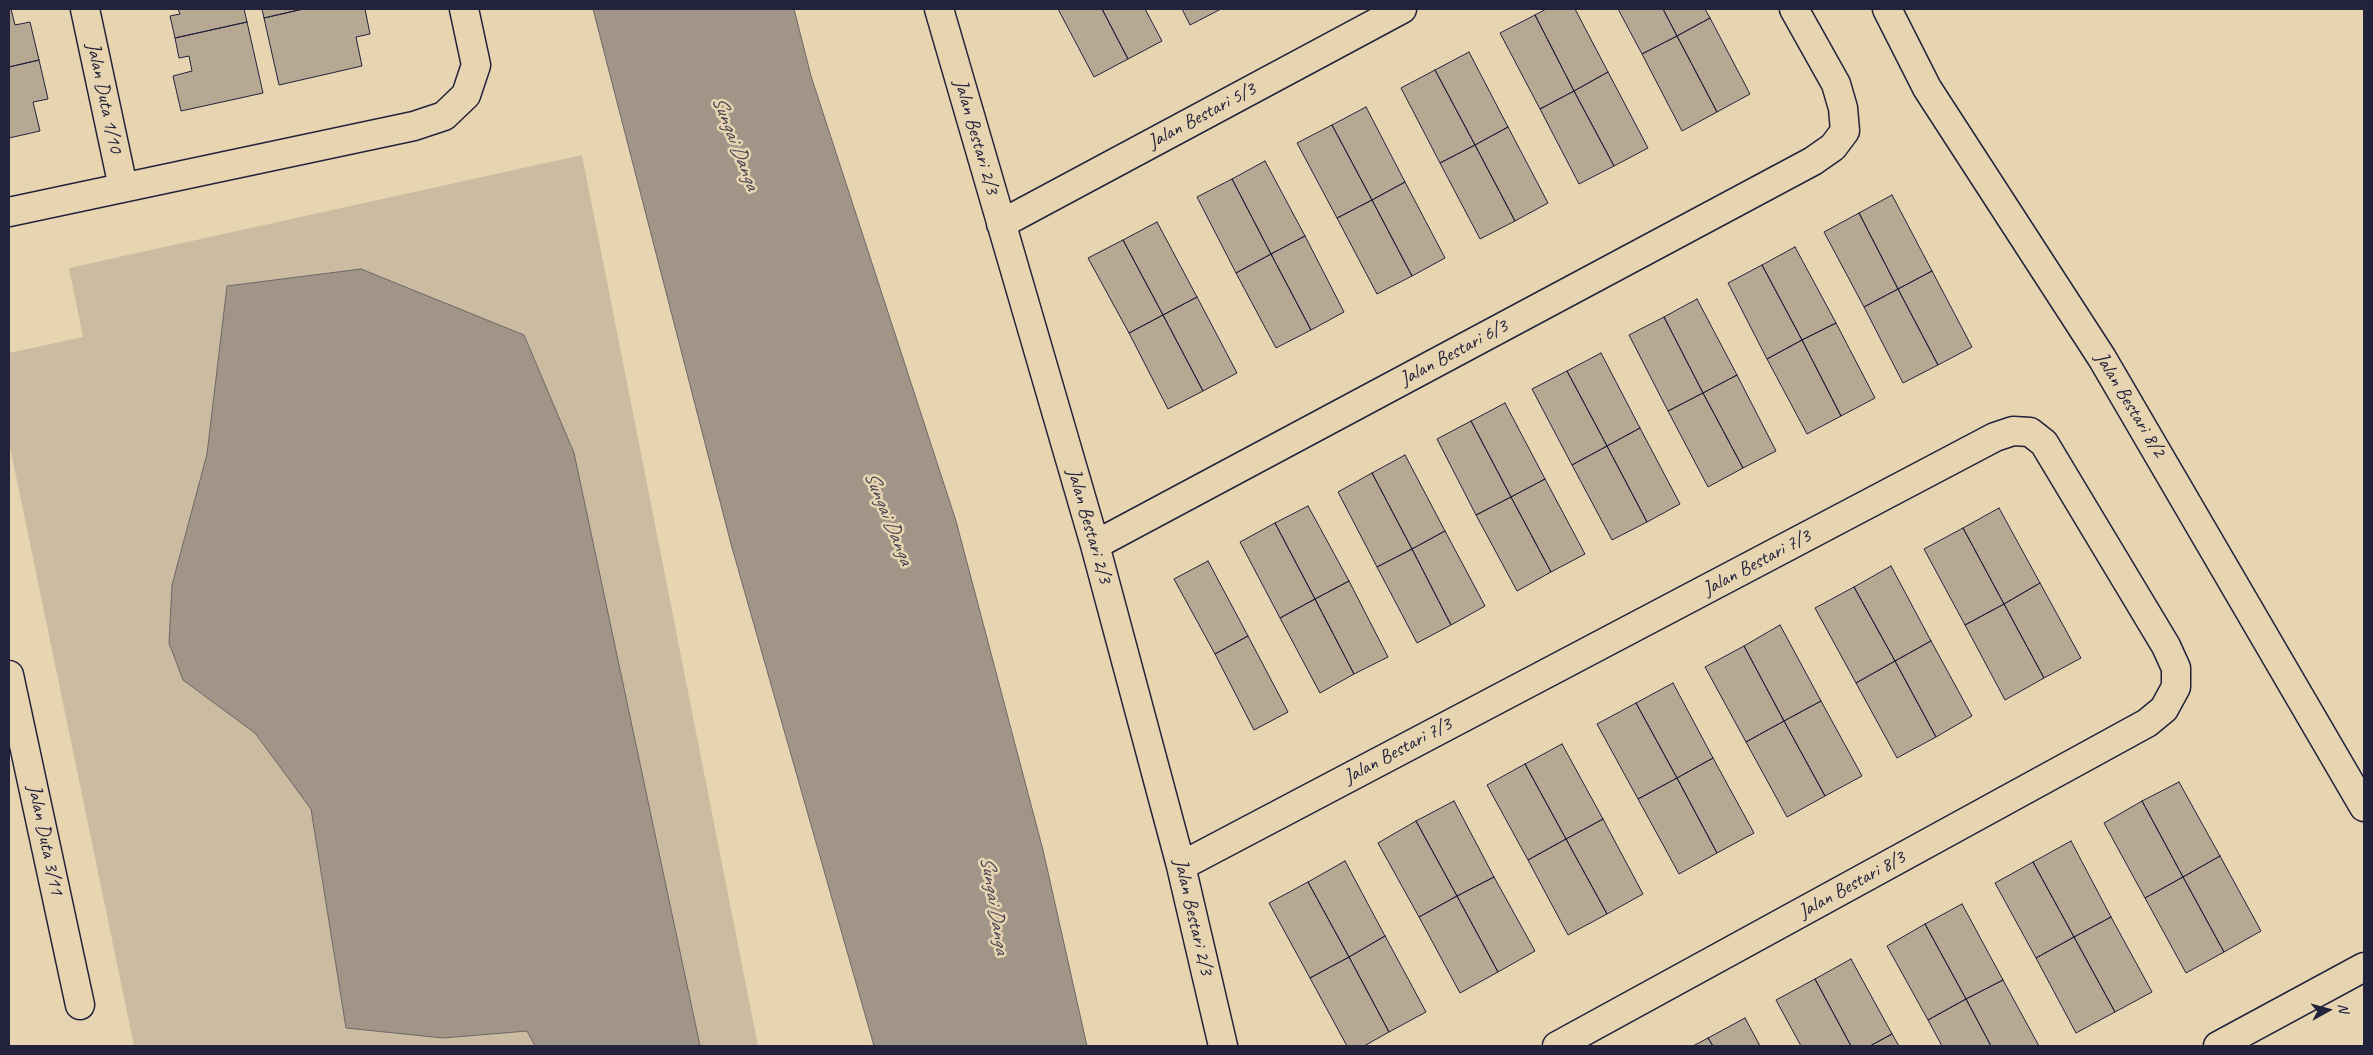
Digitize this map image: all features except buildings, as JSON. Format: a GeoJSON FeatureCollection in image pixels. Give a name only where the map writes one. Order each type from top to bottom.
{"type":"FeatureCollection","features":[{"type":"Feature","properties":{"kind":"street","name":"Jalan Duta 1/10"},"geometry":{"type":"LineString","coordinates":[[85,9],[123,187]]}},
{"type":"Feature","properties":{"kind":"street"},"geometry":{"type":"LineString","coordinates":[[9,212],[414,126],[444,116],[466,95],[476,65],[464,9]]}},
{"type":"Feature","properties":{"kind":"street","name":"Jalan Bestari 2/3"},"geometry":{"type":"LineString","coordinates":[[939,9],[1095,545],[1181,866],[1224,1046]]}},
{"type":"Feature","properties":{"kind":"street","name":"Jalan Bestari 5/3"},"geometry":{"type":"LineString","coordinates":[[1001,224],[1402,9]]}},
{"type":"Feature","properties":{"kind":"street","name":"Jalan Bestari 6/3"},"geometry":{"type":"LineString","coordinates":[[1095,545],[1813,161],[1833,148],[1845,131],[1843,108],[1836,84],[1794,9]]}},
{"type":"Feature","properties":{"kind":"street","name":"Jalan Bestari 8/2"},"geometry":{"type":"LineString","coordinates":[[1887,9],[1927,88],[2102,358],[2364,807]]}},
{"type":"Feature","properties":{"kind":"street","name":"Jalan Bestari 7/3"},"geometry":{"type":"LineString","coordinates":[[1181,866],[1986,442],[2013,431],[2030,432],[2044,443],[2166,646],[2176,668],[2176,687],[2164,709],[2147,723]]}},
{"type":"Feature","properties":{"kind":"street","name":"Jalan Duta 3/11"},"geometry":{"type":"LineString","coordinates":[[9,675],[80,1005]]}},
{"type":"Feature","properties":{"kind":"street","name":"Jalan Bestari 8/3"},"geometry":{"type":"LineString","coordinates":[[1556,1046],[2147,723]]}},
{"type":"Feature","properties":{"kind":"street"},"geometry":{"type":"LineString","coordinates":[[2218,1046],[2364,967]]}},
{"type":"Feature","properties":{"kind":"shaded area"},"geometry":{"type":"Polygon","coordinates":[[[582,155],[758,1046],[134,1046],[9,442],[9,353],[83,337],[69,268],[582,155]]]}},
{"type":"Feature","properties":{"kind":"water","name":"Sungai Danga"},"geometry":{"type":"Polygon","coordinates":[[[593,9],[794,9],[811,76],[956,521],[1043,850],[1087,1046],[874,1046],[731,544],[593,9]]]}},
{"type":"Feature","properties":{"kind":"water"},"geometry":{"type":"Polygon","coordinates":[[[361,269],[524,335],[574,453],[700,1046],[535,1046],[527,1031],[443,1038],[346,1028],[311,809],[255,733],[183,680],[169,643],[172,585],[207,454],[227,286],[361,269]]]}}]}
